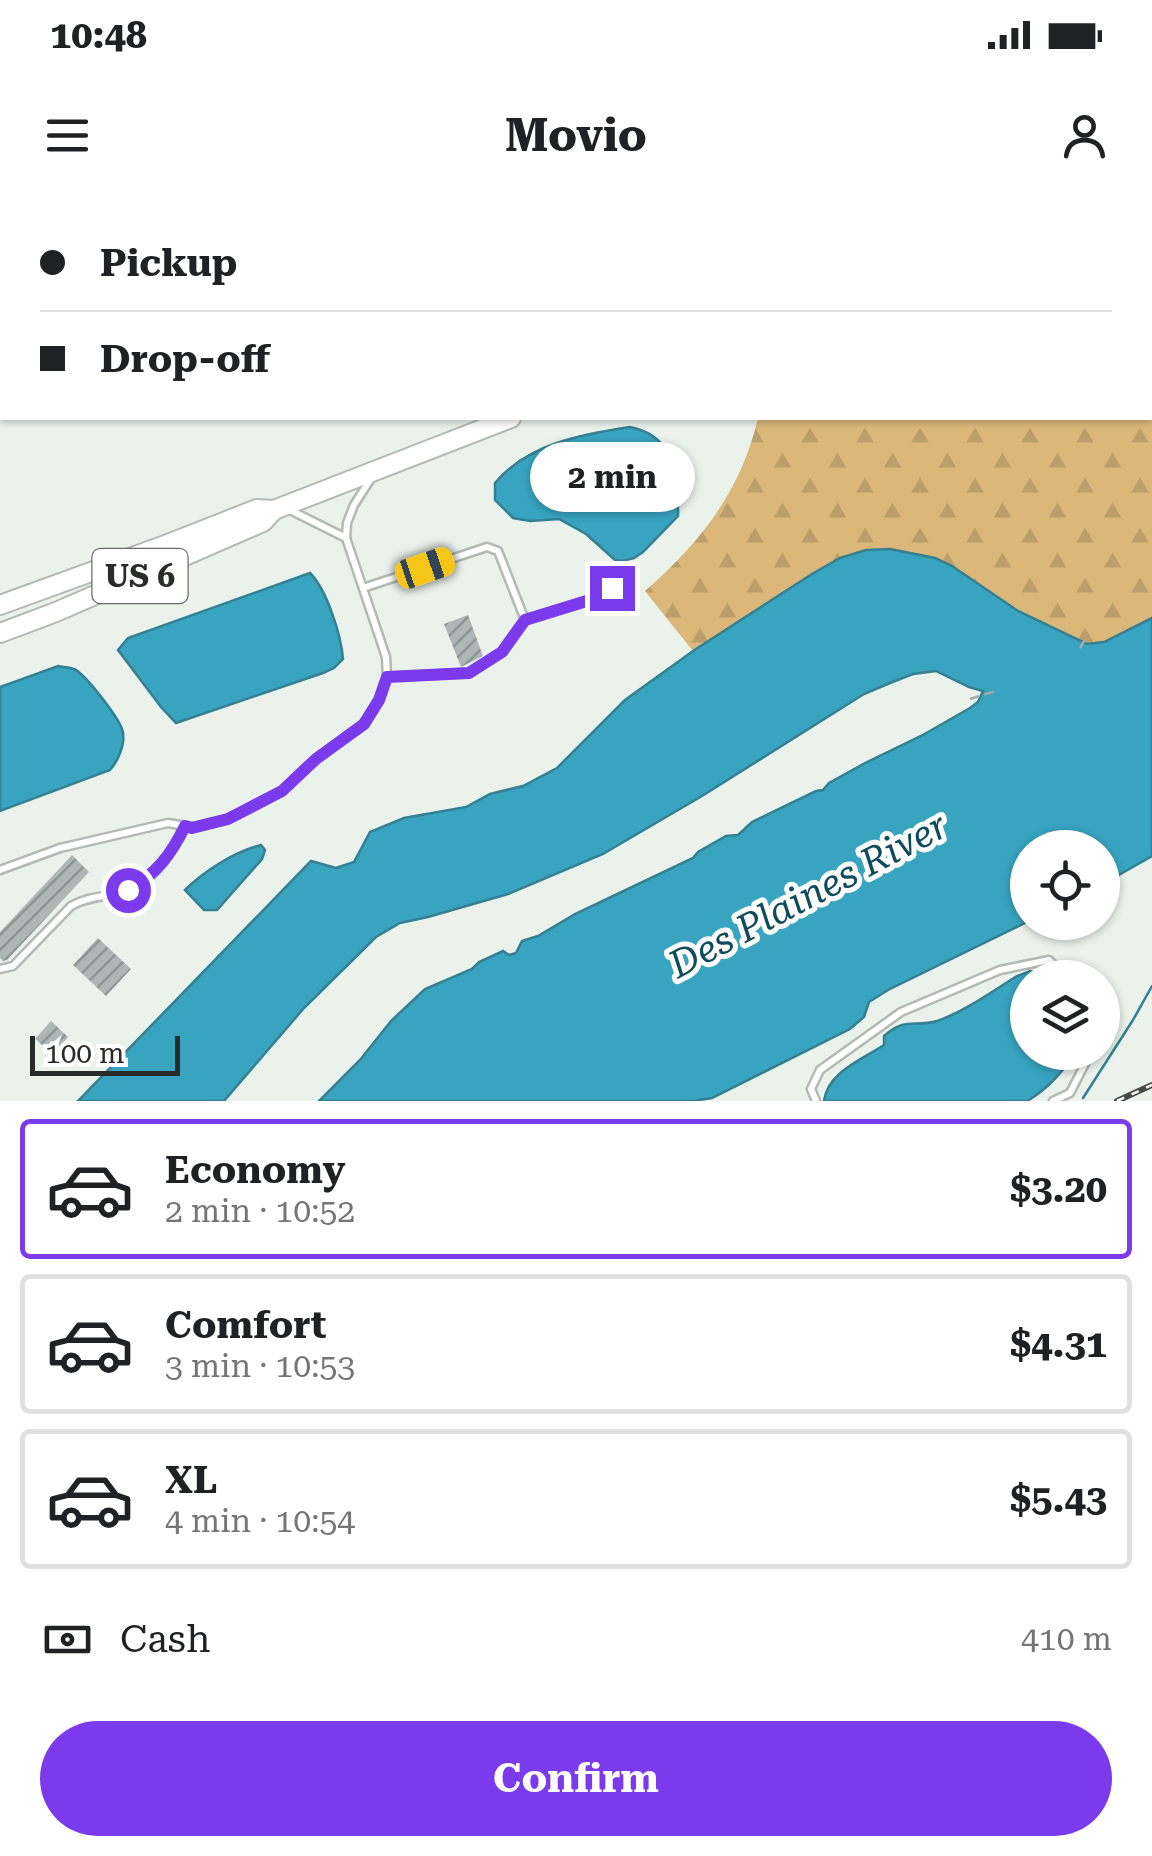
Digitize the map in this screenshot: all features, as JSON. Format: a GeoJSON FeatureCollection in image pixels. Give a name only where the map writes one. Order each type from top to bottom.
{"type":"FeatureCollection","features":[{"type":"Feature","properties":{"kind":"main road","name":"US 6"},"geometry":{"type":"LineString","coordinates":[[0,605],[258,508],[278,508],[506,420]]}},
{"type":"Feature","properties":{"kind":"main road","name":"US 6"},"geometry":{"type":"LineString","coordinates":[[0,633],[263,522],[278,508]]}},
{"type":"Feature","properties":{"kind":"lane"},"geometry":{"type":"LineString","coordinates":[[0,870],[60,848],[168,823],[192,828],[228,819],[282,791],[316,759],[364,724],[387,677],[386,658],[346,538],[354,505],[378,469]]}},
{"type":"Feature","properties":{"kind":"lane"},"geometry":{"type":"LineString","coordinates":[[278,508],[346,538]]}},
{"type":"Feature","properties":{"kind":"lane"},"geometry":{"type":"LineString","coordinates":[[363,588],[487,546],[498,551],[525,620]]}},
{"type":"Feature","properties":{"kind":"lane"},"geometry":{"type":"LineString","coordinates":[[387,677],[469,673],[502,652],[525,620],[593,599],[612,588]]}},
{"type":"Feature","properties":{"kind":"lane"},"geometry":{"type":"LineString","coordinates":[[0,969],[13,966],[71,906],[128,890],[146,880],[173,851],[185,826]]}},
{"type":"Feature","properties":{"kind":"lane"},"geometry":{"type":"LineString","coordinates":[[816,1101],[811,1089],[820,1070],[901,1012],[1010,968]]}},
{"type":"Feature","properties":{"kind":"lane"},"geometry":{"type":"LineString","coordinates":[[1053,1101],[1070,1093],[1082,1070]]}},
{"type":"Feature","properties":{"kind":"path"},"geometry":{"type":"LineString","coordinates":[[1080,648],[1087,636]]}},
{"type":"Feature","properties":{"kind":"path"},"geometry":{"type":"LineString","coordinates":[[970,699],[998,690]]}},
{"type":"Feature","properties":{"kind":"green space"},"geometry":{"type":"Polygon","coordinates":[[[757,420],[1152,420],[1152,618],[1104,642],[1087,644],[1018,611],[935,558],[890,549],[866,550],[840,558],[812,574],[693,651],[645,591],[684,554],[716,514],[751,444],[757,420]]]}},
{"type":"Feature","properties":{"kind":"water"},"geometry":{"type":"Polygon","coordinates":[[[630,427],[650,435],[665,449],[678,509],[678,516],[634,558],[615,560],[586,534],[559,519],[513,518],[495,500],[495,483],[539,450],[630,427]]]}},
{"type":"Feature","properties":{"kind":"water","name":"Des Plaines River"},"geometry":{"type":"Polygon","coordinates":[[[890,549],[935,558],[1018,611],[1087,644],[1104,642],[1152,618],[1152,856],[1120,874],[1120,830],[1010,830],[1010,930],[888,990],[869,1002],[864,1017],[850,1029],[712,1098],[319,1101],[425,989],[503,951],[509,955],[516,953],[522,941],[693,858],[726,836],[738,835],[752,822],[823,790],[829,783],[970,708],[983,691],[936,671],[913,674],[864,694],[603,854],[508,894],[400,923],[376,937],[304,1008],[224,1101],[78,1101],[311,861],[336,868],[354,862],[370,832],[404,818],[466,807],[490,794],[523,786],[557,768],[625,700],[693,651],[812,574],[840,558],[866,550],[890,549]]]}},
{"type":"Feature","properties":{"kind":"water"},"geometry":{"type":"Polygon","coordinates":[[[310,573],[332,613],[343,659],[323,673],[176,723],[118,650],[128,638],[310,573]]]}},
{"type":"Feature","properties":{"kind":"water"},"geometry":{"type":"Polygon","coordinates":[[[58,666],[73,668],[110,709],[123,733],[120,753],[110,770],[0,811],[0,687],[58,666]]]}},
{"type":"Feature","properties":{"kind":"water"},"geometry":{"type":"Polygon","coordinates":[[[261,845],[265,850],[262,859],[217,910],[204,910],[185,890],[220,863],[261,845]]]}},
{"type":"Feature","properties":{"kind":"water"},"geometry":{"type":"Polygon","coordinates":[[[1010,980],[1010,1070],[1062,1070],[1035,1096],[1027,1101],[824,1101],[839,1074],[884,1045],[884,1036],[892,1030],[947,1017],[1010,980]]]}},
{"type":"Feature","properties":{"kind":"building"},"geometry":{"type":"Polygon","coordinates":[[[468,615],[483,656],[461,667],[444,624],[468,615]]]}},
{"type":"Feature","properties":{"kind":"building"},"geometry":{"type":"Polygon","coordinates":[[[72,855],[89,872],[3,961],[0,932],[72,855]]]}},
{"type":"Feature","properties":{"kind":"building"},"geometry":{"type":"Polygon","coordinates":[[[98,938],[131,969],[106,996],[73,965],[98,938]]]}},
{"type":"Feature","properties":{"kind":"building"},"geometry":{"type":"Polygon","coordinates":[[[51,1021],[68,1037],[53,1054],[35,1039],[51,1021]]]}},
{"type":"Feature","properties":{"kind":"waterway"},"geometry":{"type":"LineString","coordinates":[[1083,1098],[1152,986]]}},
{"type":"Feature","properties":{"kind":"railway"},"geometry":{"type":"LineString","coordinates":[[1117,1101],[1152,1085]]}},
{"type":"Feature","properties":{"kind":"route"},"geometry":{"type":"LineString","coordinates":[[128,890],[146,880],[173,851],[185,826],[192,828],[228,819],[282,791],[316,759],[364,724],[387,677],[469,673],[502,652],[525,620],[593,599],[612,588]]}}]}
